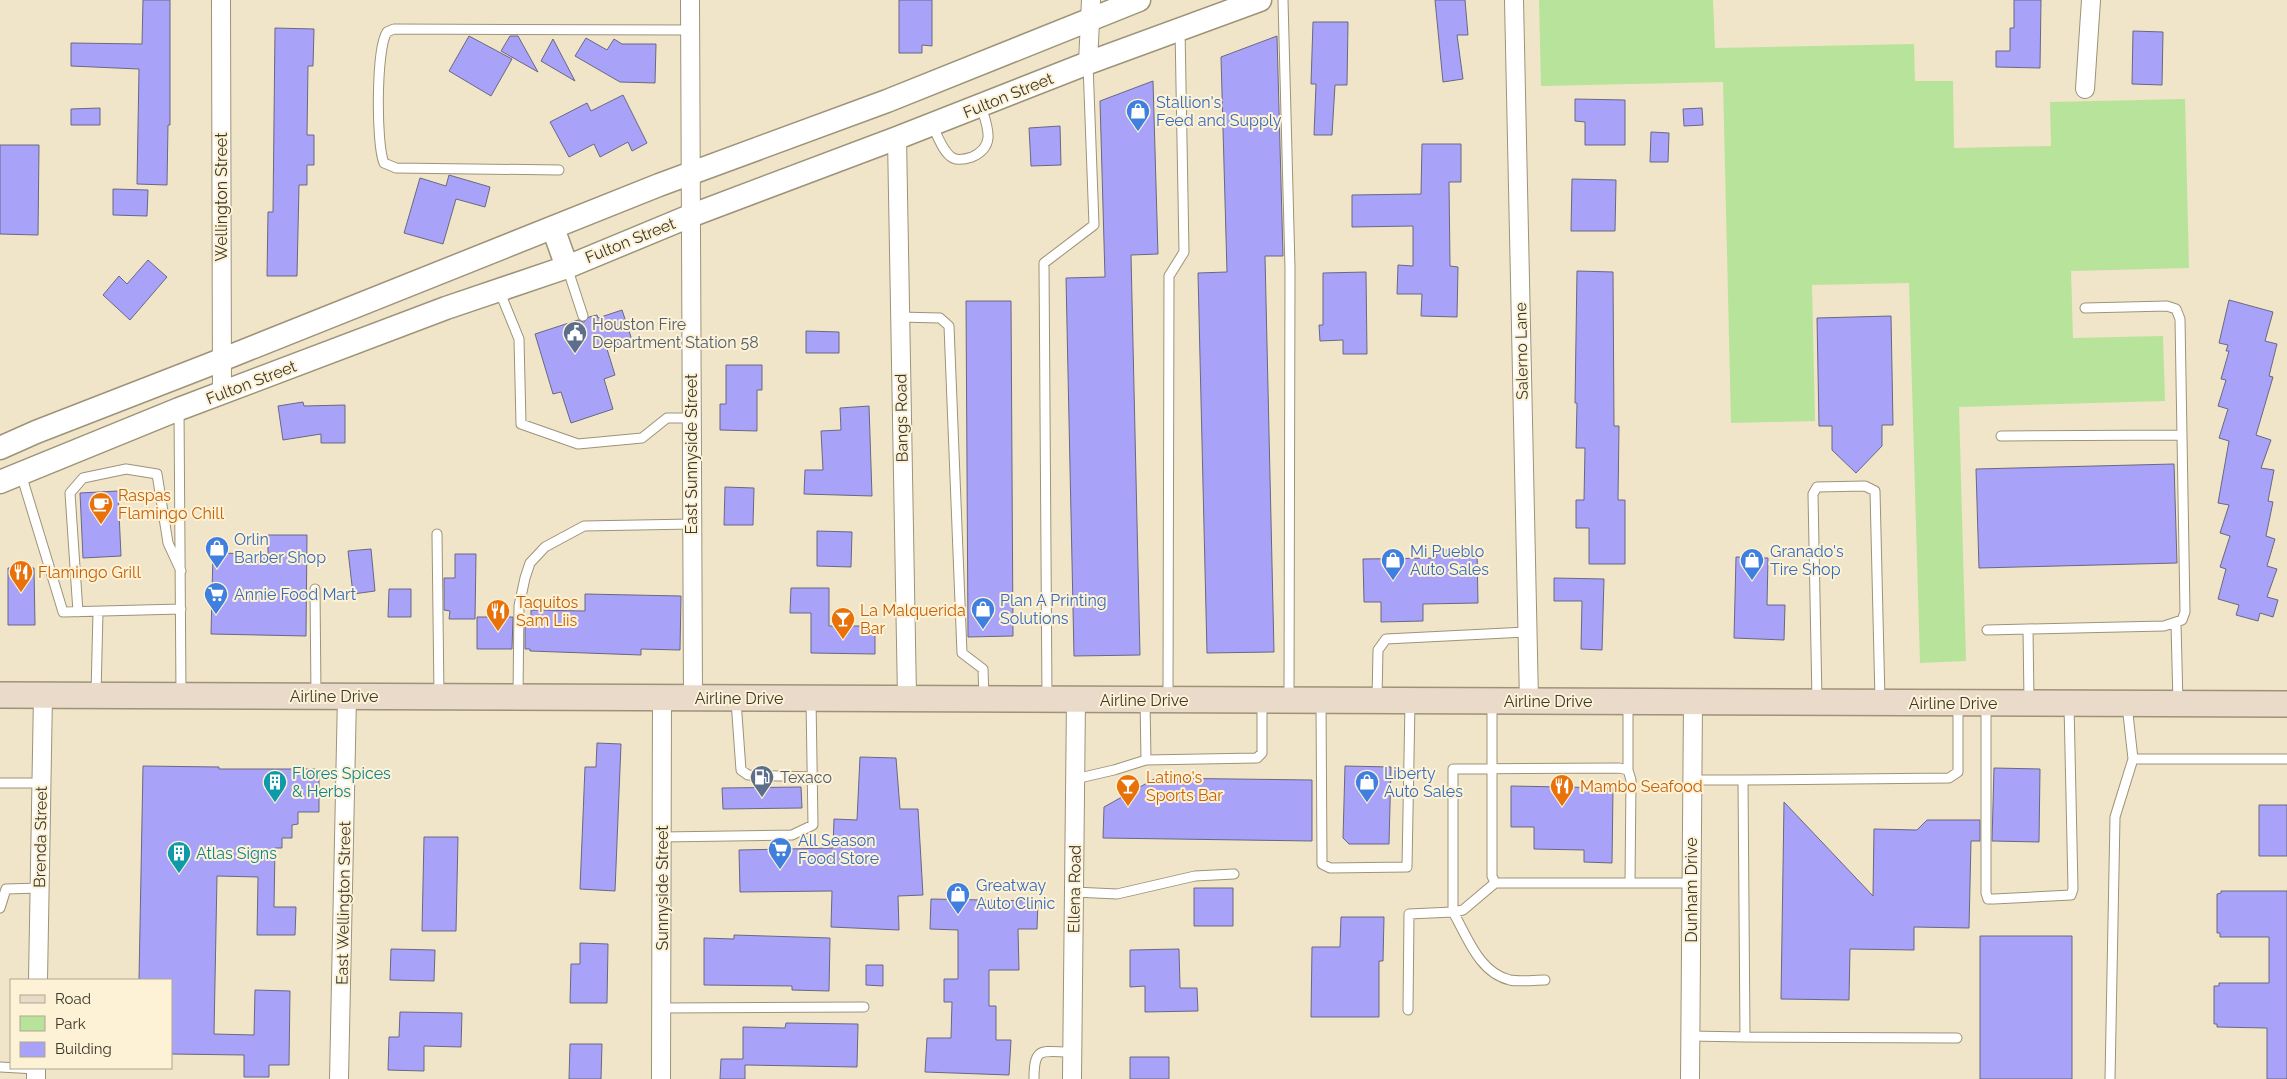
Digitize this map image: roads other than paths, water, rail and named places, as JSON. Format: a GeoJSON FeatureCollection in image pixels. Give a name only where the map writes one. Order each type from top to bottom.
{"type":"FeatureCollection","features":[{"type":"Feature","properties":{"kind":"main road","name":"Airline Drive"},"geometry":{"type":"LineString","coordinates":[[0,695],[2287,704]]}},
{"type":"Feature","properties":{"kind":"street","name":"Wellington Street"},"geometry":{"type":"LineString","coordinates":[[221,0],[222,393]]}},
{"type":"Feature","properties":{"kind":"street","name":"East Sunnyside Street"},"geometry":{"type":"LineString","coordinates":[[690,0],[693,698]]}},
{"type":"Feature","properties":{"kind":"street","name":"Fulton Street"},"geometry":{"type":"LineString","coordinates":[[0,448],[36,432],[690,174],[898,97],[1091,9],[1139,0]]}},
{"type":"Feature","properties":{"kind":"street","name":"Fulton Street"},"geometry":{"type":"LineString","coordinates":[[0,482],[179,409],[566,267],[690,216],[932,125],[1088,63],[1260,0]]}},
{"type":"Feature","properties":{"kind":"street","name":"Salerno Lane"},"geometry":{"type":"LineString","coordinates":[[1514,0],[1529,701]]}},
{"type":"Feature","properties":{"kind":"street"},"geometry":{"type":"LineString","coordinates":[[2084,90],[2091,0]]}},
{"type":"Feature","properties":{"kind":"street"},"geometry":{"type":"LineString","coordinates":[[1088,63],[1091,9]]}},
{"type":"Feature","properties":{"kind":"street","name":"Bangs Road"},"geometry":{"type":"LineString","coordinates":[[897,138],[907,698]]}},
{"type":"Feature","properties":{"kind":"street"},"geometry":{"type":"LineString","coordinates":[[553,228],[566,267]]}},
{"type":"Feature","properties":{"kind":"street","name":"Brenda Street"},"geometry":{"type":"LineString","coordinates":[[38,979],[43,695]]}},
{"type":"Feature","properties":{"kind":"street","name":"East Wellington Street"},"geometry":{"type":"LineString","coordinates":[[340,1079],[347,696]]}},
{"type":"Feature","properties":{"kind":"street","name":"Sunnyside Street"},"geometry":{"type":"LineString","coordinates":[[661,1079],[662,697]]}},
{"type":"Feature","properties":{"kind":"street","name":"Ellena Road"},"geometry":{"type":"LineString","coordinates":[[1072,1079],[1076,699]]}},
{"type":"Feature","properties":{"kind":"street","name":"Dunham Drive"},"geometry":{"type":"LineString","coordinates":[[1690,1079],[1693,702]]}},
{"type":"Feature","properties":{"kind":"lane"},"geometry":{"type":"LineString","coordinates":[[1283,0],[1290,268],[1289,700]]}},
{"type":"Feature","properties":{"kind":"lane"},"geometry":{"type":"LineString","coordinates":[[558,170],[396,168],[384,163],[380,147],[380,51],[382,39],[387,32],[394,29],[690,30]]}},
{"type":"Feature","properties":{"kind":"lane"},"geometry":{"type":"LineString","coordinates":[[1146,760],[1156,700],[1169,276],[1184,252],[1180,29]]}},
{"type":"Feature","properties":{"kind":"lane"},"geometry":{"type":"LineString","coordinates":[[1047,699],[1044,263],[1094,225],[1088,63]]}},
{"type":"Feature","properties":{"kind":"lane"},"geometry":{"type":"LineString","coordinates":[[932,125],[946,151],[952,157],[960,160],[970,157],[981,152],[988,144],[989,131],[980,105]]}},
{"type":"Feature","properties":{"kind":"lane"},"geometry":{"type":"LineString","coordinates":[[566,267],[583,316]]}},
{"type":"Feature","properties":{"kind":"lane"},"geometry":{"type":"LineString","coordinates":[[499,290],[519,339],[521,424],[578,444],[642,438],[666,418],[691,418]]}},
{"type":"Feature","properties":{"kind":"lane"},"geometry":{"type":"LineString","coordinates":[[1987,630],[2164,626],[2176,624],[2182,620],[2185,612],[2180,319],[2176,309],[2167,306],[2084,308]]}},
{"type":"Feature","properties":{"kind":"lane"},"geometry":{"type":"LineString","coordinates":[[899,316],[940,318],[949,326],[962,653],[983,669],[984,699]]}},
{"type":"Feature","properties":{"kind":"lane"},"geometry":{"type":"LineString","coordinates":[[179,409],[181,695]]}},
{"type":"Feature","properties":{"kind":"lane"},"geometry":{"type":"LineString","coordinates":[[2001,436],[2182,435]]}},
{"type":"Feature","properties":{"kind":"lane"},"geometry":{"type":"LineString","coordinates":[[78,612],[70,493],[83,478],[126,468],[157,474],[168,543],[180,571]]}},
{"type":"Feature","properties":{"kind":"lane"},"geometry":{"type":"LineString","coordinates":[[21,474],[63,612],[180,609]]}},
{"type":"Feature","properties":{"kind":"lane"},"geometry":{"type":"LineString","coordinates":[[1817,703],[1812,494],[1817,487],[1865,486],[1875,491],[1880,703]]}},
{"type":"Feature","properties":{"kind":"lane"},"geometry":{"type":"LineString","coordinates":[[518,697],[519,606],[530,563],[546,547],[584,526],[692,524]]}},
{"type":"Feature","properties":{"kind":"lane"},"geometry":{"type":"LineString","coordinates":[[438,534],[439,696]]}},
{"type":"Feature","properties":{"kind":"lane"},"geometry":{"type":"LineString","coordinates":[[315,589],[316,696]]}},
{"type":"Feature","properties":{"kind":"lane"},"geometry":{"type":"LineString","coordinates":[[96,695],[98,612]]}},
{"type":"Feature","properties":{"kind":"lane"},"geometry":{"type":"LineString","coordinates":[[2176,624],[2178,703]]}},
{"type":"Feature","properties":{"kind":"lane"},"geometry":{"type":"LineString","coordinates":[[2028,629],[2029,703]]}},
{"type":"Feature","properties":{"kind":"lane"},"geometry":{"type":"LineString","coordinates":[[1377,701],[1378,656],[1381,643],[1386,639],[1527,632]]}},
{"type":"Feature","properties":{"kind":"lane"},"geometry":{"type":"LineString","coordinates":[[736,698],[741,770],[748,776],[814,777]]}},
{"type":"Feature","properties":{"kind":"lane"},"geometry":{"type":"LineString","coordinates":[[662,837],[792,835],[814,825],[811,698]]}},
{"type":"Feature","properties":{"kind":"lane"},"geometry":{"type":"LineString","coordinates":[[1075,779],[1146,760],[1257,758],[1262,753],[1262,700]]}},
{"type":"Feature","properties":{"kind":"lane"},"geometry":{"type":"LineString","coordinates":[[1321,700],[1322,864],[1330,868],[1407,868],[1410,700]]}},
{"type":"Feature","properties":{"kind":"lane"},"geometry":{"type":"LineString","coordinates":[[1492,701],[1492,876],[1495,882]]}},
{"type":"Feature","properties":{"kind":"lane"},"geometry":{"type":"LineString","coordinates":[[1628,702],[1628,770],[1632,780],[1630,882]]}},
{"type":"Feature","properties":{"kind":"lane"},"geometry":{"type":"LineString","coordinates":[[1692,780],[1949,778],[1958,772],[1958,703]]}},
{"type":"Feature","properties":{"kind":"lane"},"geometry":{"type":"LineString","coordinates":[[1986,703],[1986,893],[1988,899],[1994,899],[2071,895],[2073,889],[2069,703]]}},
{"type":"Feature","properties":{"kind":"lane"},"geometry":{"type":"LineString","coordinates":[[2110,1079],[2115,817],[2133,759],[2127,704]]}},
{"type":"Feature","properties":{"kind":"lane"},"geometry":{"type":"LineString","coordinates":[[2133,759],[2287,759]]}},
{"type":"Feature","properties":{"kind":"lane"},"geometry":{"type":"LineString","coordinates":[[1545,980],[1511,980],[1495,974],[1482,962],[1453,912],[1453,769],[1619,768],[1628,770]]}},
{"type":"Feature","properties":{"kind":"lane"},"geometry":{"type":"LineString","coordinates":[[1743,780],[1745,1037]]}},
{"type":"Feature","properties":{"kind":"lane"},"geometry":{"type":"LineString","coordinates":[[0,783],[41,783]]}},
{"type":"Feature","properties":{"kind":"lane"},"geometry":{"type":"LineString","coordinates":[[1074,892],[1117,894],[1195,876],[1234,874]]}},
{"type":"Feature","properties":{"kind":"lane"},"geometry":{"type":"LineString","coordinates":[[1495,882],[1504,884],[1691,883]]}},
{"type":"Feature","properties":{"kind":"lane"},"geometry":{"type":"LineString","coordinates":[[1408,1010],[1409,914],[1464,910],[1495,882]]}},
{"type":"Feature","properties":{"kind":"lane"},"geometry":{"type":"LineString","coordinates":[[0,908],[6,889],[40,888]]}},
{"type":"Feature","properties":{"kind":"lane"},"geometry":{"type":"LineString","coordinates":[[661,1008],[864,1007]]}},
{"type":"Feature","properties":{"kind":"lane"},"geometry":{"type":"LineString","coordinates":[[1690,1036],[1957,1038]]}},
{"type":"Feature","properties":{"kind":"lane"},"geometry":{"type":"LineString","coordinates":[[1034,1079],[1034,1060],[1038,1054],[1045,1052],[1072,1052]]}},
{"type":"Feature","properties":{"kind":"lane"},"geometry":{"type":"LineString","coordinates":[[14,1069],[36,1072]]}},
{"type":"Feature","properties":{"kind":"place","name":"Stallion's Feed and Supply"},"geometry":{"type":"Point","coordinates":[1138,132]}},
{"type":"Feature","properties":{"kind":"place","name":"Houston Fire Department Station 58"},"geometry":{"type":"Point","coordinates":[575,354]}},
{"type":"Feature","properties":{"kind":"place","name":"Raspas Flamingo Chill"},"geometry":{"type":"Point","coordinates":[101,525]}},
{"type":"Feature","properties":{"kind":"place","name":"Orlin Barber Shop"},"geometry":{"type":"Point","coordinates":[217,569]}},
{"type":"Feature","properties":{"kind":"place","name":"Mi Pueblo Auto Sales"},"geometry":{"type":"Point","coordinates":[1393,581]}},
{"type":"Feature","properties":{"kind":"place","name":"Granado's Tire Shop"},"geometry":{"type":"Point","coordinates":[1752,581]}},
{"type":"Feature","properties":{"kind":"place","name":"Flamingo Grill"},"geometry":{"type":"Point","coordinates":[21,593]}},
{"type":"Feature","properties":{"kind":"place","name":"Annie Food Mart"},"geometry":{"type":"Point","coordinates":[216,615]}},
{"type":"Feature","properties":{"kind":"place","name":"Plan A Printing Solutions"},"geometry":{"type":"Point","coordinates":[983,630]}},
{"type":"Feature","properties":{"kind":"place","name":"Taquitos Sam Liis"},"geometry":{"type":"Point","coordinates":[498,632]}},
{"type":"Feature","properties":{"kind":"place","name":"La Malquerida Bar"},"geometry":{"type":"Point","coordinates":[843,640]}},
{"type":"Feature","properties":{"kind":"place","name":"Texaco"},"geometry":{"type":"Point","coordinates":[762,798]}},
{"type":"Feature","properties":{"kind":"place","name":"Flores Spices & Herbs"},"geometry":{"type":"Point","coordinates":[275,803]}},
{"type":"Feature","properties":{"kind":"place","name":"Liberty Auto Sales"},"geometry":{"type":"Point","coordinates":[1367,803]}},
{"type":"Feature","properties":{"kind":"place","name":"Latino's Sports Bar"},"geometry":{"type":"Point","coordinates":[1128,807]}},
{"type":"Feature","properties":{"kind":"place","name":"Mambo Seafood"},"geometry":{"type":"Point","coordinates":[1562,807]}},
{"type":"Feature","properties":{"kind":"place","name":"All Season Food Store"},"geometry":{"type":"Point","coordinates":[780,870]}},
{"type":"Feature","properties":{"kind":"place","name":"Atlas Signs"},"geometry":{"type":"Point","coordinates":[179,874]}},
{"type":"Feature","properties":{"kind":"place","name":"Greatway Auto Clinic"},"geometry":{"type":"Point","coordinates":[958,915]}}]}
